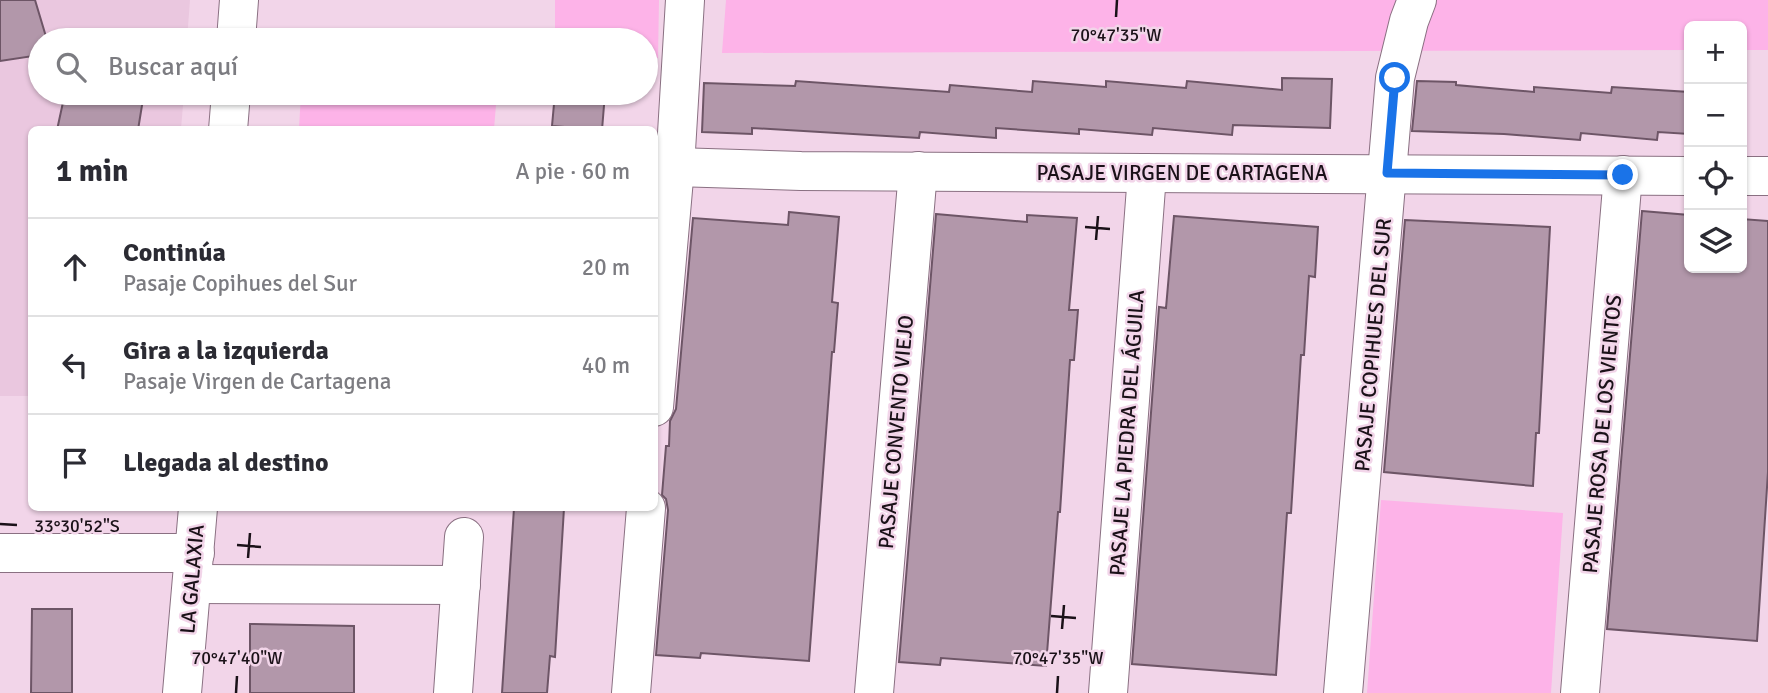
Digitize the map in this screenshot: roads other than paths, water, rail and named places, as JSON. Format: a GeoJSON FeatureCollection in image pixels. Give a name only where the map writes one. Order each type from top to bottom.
{"type":"FeatureCollection","features":[{"type":"Feature","properties":{"kind":"street"},"geometry":{"type":"LineString","coordinates":[[237,28],[239,0]]}},
{"type":"Feature","properties":{"kind":"street"},"geometry":{"type":"LineString","coordinates":[[658,361],[675,167],[685,0]]}},
{"type":"Feature","properties":{"kind":"street","name":"PASAJE COPIHUES DEL SUR"},"geometry":{"type":"LineString","coordinates":[[1343,693],[1395,78],[1417,0]]}},
{"type":"Feature","properties":{"kind":"street"},"geometry":{"type":"LineString","coordinates":[[228,126],[230,105]]}},
{"type":"Feature","properties":{"kind":"street","name":"PASAJE VIRGEN DE CARTAGENA"},"geometry":{"type":"LineString","coordinates":[[675,167],[801,171],[1684,176]]}},
{"type":"Feature","properties":{"kind":"street","name":"PASAJE CONVENTO VIEJO"},"geometry":{"type":"LineString","coordinates":[[874,693],[918,171]]}},
{"type":"Feature","properties":{"kind":"street","name":"PASAJE LA PIEDRA DEL ÁGUILA"},"geometry":{"type":"LineString","coordinates":[[1108,693],[1147,174]]}},
{"type":"Feature","properties":{"kind":"street","name":"PASAJE ROSA DE LOS VIENTOS"},"geometry":{"type":"LineString","coordinates":[[1580,693],[1623,175]]}},
{"type":"Feature","properties":{"kind":"street"},"geometry":{"type":"LineString","coordinates":[[1747,176],[1768,176]]}},
{"type":"Feature","properties":{"kind":"street","name":"LA GALAXIA"},"geometry":{"type":"LineString","coordinates":[[182,693],[198,511]]}},
{"type":"Feature","properties":{"kind":"street"},"geometry":{"type":"LineString","coordinates":[[631,693],[646,511]]}},
{"type":"Feature","properties":{"kind":"street"},"geometry":{"type":"LineString","coordinates":[[453,693],[464,537]]}},
{"type":"Feature","properties":{"kind":"street"},"geometry":{"type":"LineString","coordinates":[[0,553],[193,569],[461,585]]}}]}
